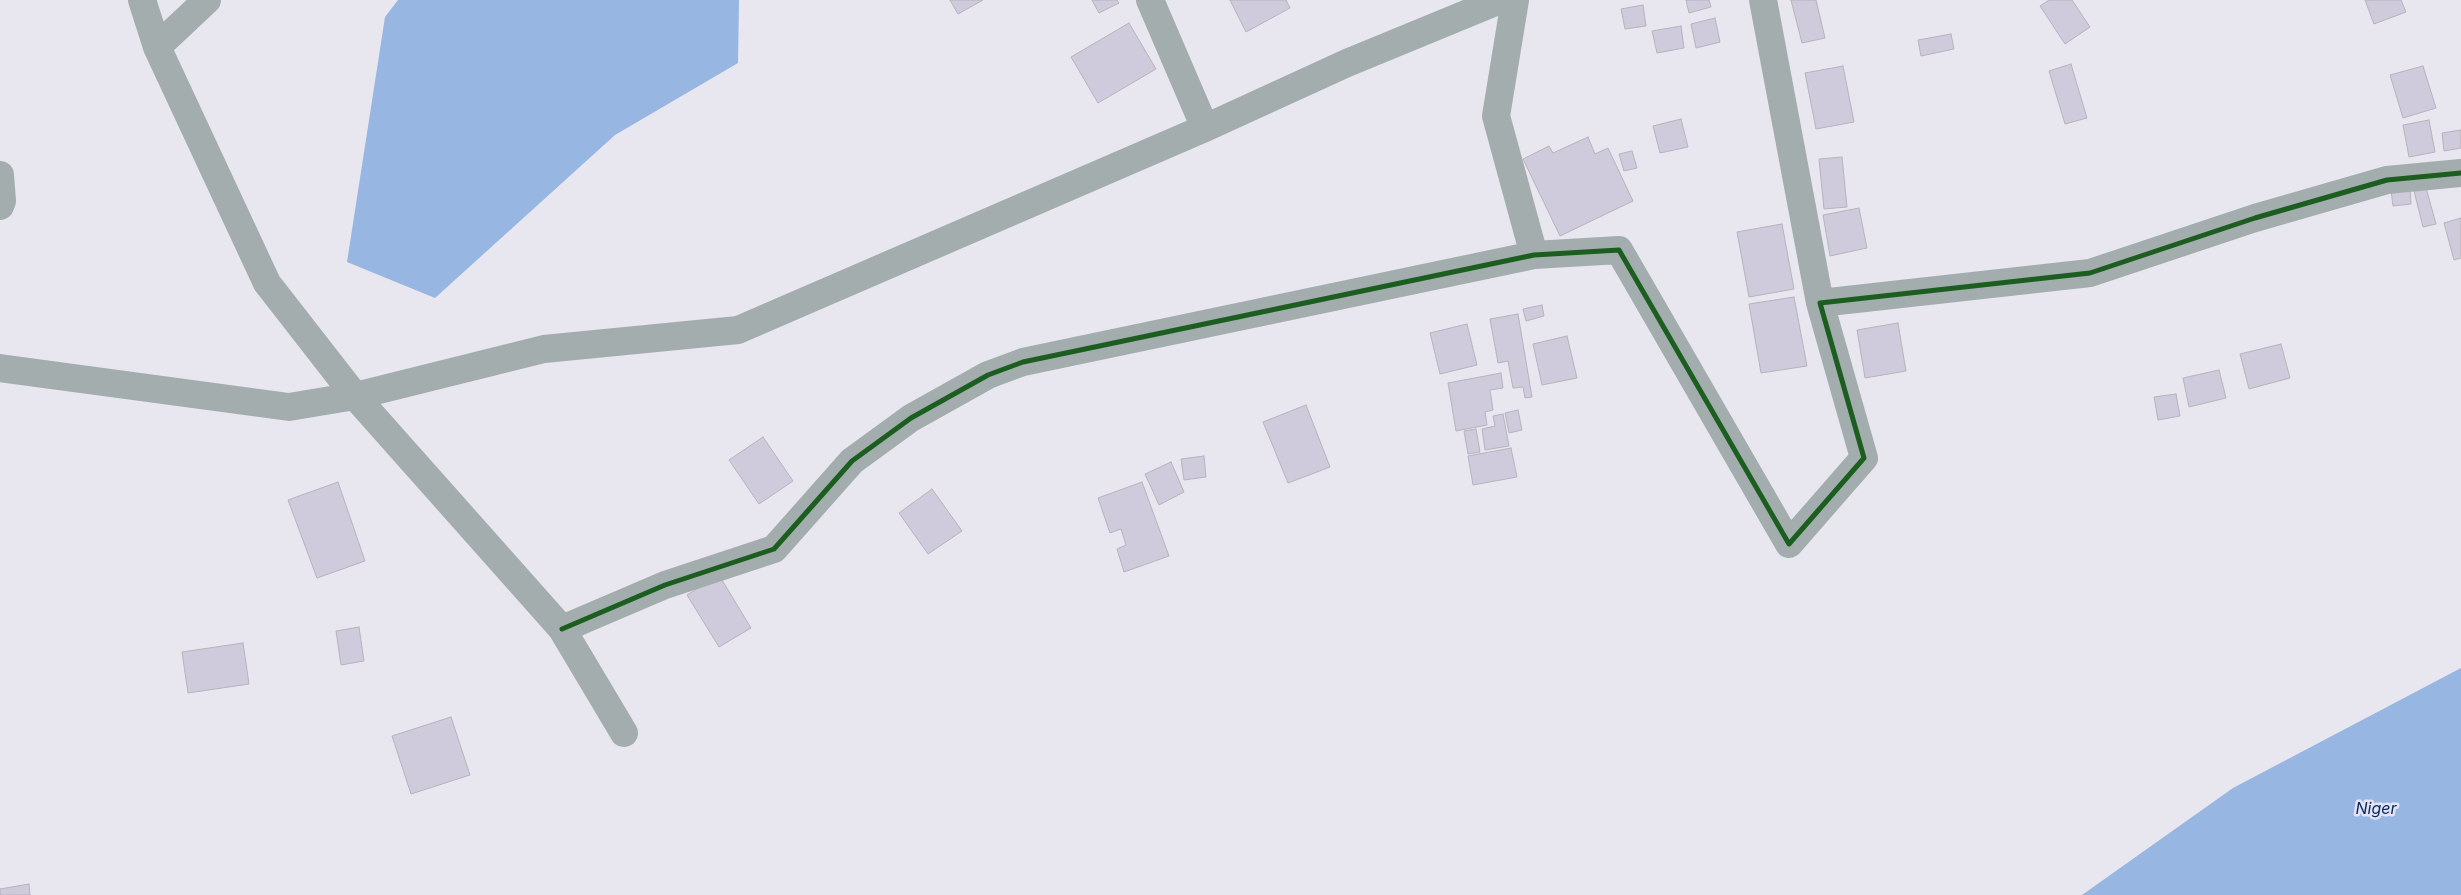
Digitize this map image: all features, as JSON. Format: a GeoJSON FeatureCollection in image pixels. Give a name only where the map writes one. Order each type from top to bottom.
{"type":"FeatureCollection","features":[{"type":"Feature","properties":{"kind":"street"},"geometry":{"type":"LineString","coordinates":[[142,0],[157,47],[267,283],[355,396],[562,629],[624,733]]}},
{"type":"Feature","properties":{"kind":"street"},"geometry":{"type":"LineString","coordinates":[[157,47],[208,0]]}},
{"type":"Feature","properties":{"kind":"street"},"geometry":{"type":"LineString","coordinates":[[1150,0],[1205,128]]}},
{"type":"Feature","properties":{"kind":"street"},"geometry":{"type":"LineString","coordinates":[[0,368],[289,407],[355,396],[544,349],[738,330],[1205,128],[1347,63],[1500,0]]}},
{"type":"Feature","properties":{"kind":"street"},"geometry":{"type":"LineString","coordinates":[[1515,0],[1496,116],[1534,255]]}},
{"type":"Feature","properties":{"kind":"street"},"geometry":{"type":"LineString","coordinates":[[562,629],[664,585],[774,549],[852,461],[911,418],[988,375],[1023,362],[1534,255],[1619,250],[1789,544],[1864,458],[1820,303],[1763,0]]}},
{"type":"Feature","properties":{"kind":"street"},"geometry":{"type":"LineString","coordinates":[[1820,303],[2090,273],[2255,218],[2387,180],[2461,173]]}},
{"type":"Feature","properties":{"kind":"street"},"geometry":{"type":"LineString","coordinates":[[0,175],[2,201],[0,206]]}},
{"type":"Feature","properties":{"kind":"water"},"geometry":{"type":"Polygon","coordinates":[[[398,0],[739,0],[738,63],[615,135],[435,298],[347,262],[385,17],[398,0]]]}},
{"type":"Feature","properties":{"kind":"water","name":"Niger"},"geometry":{"type":"Polygon","coordinates":[[[2461,668],[2461,895],[2082,895],[2233,788],[2461,668]]]}},
{"type":"Feature","properties":{"kind":"building"},"geometry":{"type":"Polygon","coordinates":[[[950,0],[983,0],[958,14],[950,0]]]}},
{"type":"Feature","properties":{"kind":"building"},"geometry":{"type":"Polygon","coordinates":[[[1092,0],[1117,0],[1119,3],[1099,13],[1092,0]]]}},
{"type":"Feature","properties":{"kind":"building"},"geometry":{"type":"Polygon","coordinates":[[[1230,0],[1286,0],[1290,8],[1246,32],[1230,0]]]}},
{"type":"Feature","properties":{"kind":"building"},"geometry":{"type":"Polygon","coordinates":[[[1686,0],[1709,0],[1711,7],[1689,13],[1686,0]]]}},
{"type":"Feature","properties":{"kind":"building"},"geometry":{"type":"Polygon","coordinates":[[[1791,0],[1816,0],[1825,38],[1802,43],[1791,0]]]}},
{"type":"Feature","properties":{"kind":"building"},"geometry":{"type":"Polygon","coordinates":[[[2049,0],[2072,0],[2090,27],[2065,44],[2040,6],[2049,0]]]}},
{"type":"Feature","properties":{"kind":"building"},"geometry":{"type":"Polygon","coordinates":[[[2365,0],[2401,0],[2406,12],[2374,24],[2365,0]]]}},
{"type":"Feature","properties":{"kind":"building"},"geometry":{"type":"Polygon","coordinates":[[[1643,5],[1646,26],[1625,29],[1621,9],[1643,5]]]}},
{"type":"Feature","properties":{"kind":"building"},"geometry":{"type":"Polygon","coordinates":[[[1715,18],[1720,42],[1696,48],[1691,24],[1715,18]]]}},
{"type":"Feature","properties":{"kind":"building"},"geometry":{"type":"Polygon","coordinates":[[[1129,23],[1156,69],[1098,103],[1071,57],[1129,23]]]}},
{"type":"Feature","properties":{"kind":"building"},"geometry":{"type":"Polygon","coordinates":[[[1681,26],[1684,48],[1657,53],[1652,31],[1681,26]]]}},
{"type":"Feature","properties":{"kind":"building"},"geometry":{"type":"Polygon","coordinates":[[[1951,34],[1954,49],[1921,56],[1918,40],[1951,34]]]}},
{"type":"Feature","properties":{"kind":"building"},"geometry":{"type":"Polygon","coordinates":[[[2071,64],[2087,118],[2065,124],[2049,71],[2071,64]]]}},
{"type":"Feature","properties":{"kind":"building"},"geometry":{"type":"Polygon","coordinates":[[[1843,66],[1854,122],[1816,129],[1805,73],[1843,66]]]}},
{"type":"Feature","properties":{"kind":"building"},"geometry":{"type":"Polygon","coordinates":[[[2423,66],[2436,108],[2403,118],[2390,75],[2423,66]]]}},
{"type":"Feature","properties":{"kind":"building"},"geometry":{"type":"Polygon","coordinates":[[[1681,119],[1688,147],[1660,153],[1653,126],[1681,119]]]}},
{"type":"Feature","properties":{"kind":"building"},"geometry":{"type":"Polygon","coordinates":[[[2429,120],[2435,152],[2409,157],[2403,125],[2429,120]]]}},
{"type":"Feature","properties":{"kind":"building"},"geometry":{"type":"Polygon","coordinates":[[[2461,130],[2461,148],[2444,151],[2442,133],[2461,130]]]}},
{"type":"Feature","properties":{"kind":"building"},"geometry":{"type":"Polygon","coordinates":[[[1588,137],[1595,154],[1608,148],[1633,201],[1560,236],[1523,159],[1549,146],[1553,153],[1588,137]]]}},
{"type":"Feature","properties":{"kind":"building"},"geometry":{"type":"Polygon","coordinates":[[[1632,151],[1637,168],[1624,171],[1619,154],[1632,151]]]}},
{"type":"Feature","properties":{"kind":"building"},"geometry":{"type":"Polygon","coordinates":[[[1842,157],[1847,207],[1824,209],[1819,159],[1842,157]]]}},
{"type":"Feature","properties":{"kind":"building"},"geometry":{"type":"Polygon","coordinates":[[[2425,184],[2436,224],[2423,227],[2413,187],[2425,184]]]}},
{"type":"Feature","properties":{"kind":"building"},"geometry":{"type":"Polygon","coordinates":[[[2410,188],[2411,204],[2393,206],[2391,190],[2410,188]]]}},
{"type":"Feature","properties":{"kind":"building"},"geometry":{"type":"Polygon","coordinates":[[[1859,208],[1867,248],[1830,256],[1823,215],[1859,208]]]}},
{"type":"Feature","properties":{"kind":"building"},"geometry":{"type":"Polygon","coordinates":[[[2461,218],[2461,258],[2454,260],[2444,223],[2461,218]]]}},
{"type":"Feature","properties":{"kind":"building"},"geometry":{"type":"Polygon","coordinates":[[[1782,224],[1794,289],[1749,297],[1737,232],[1782,224]]]}},
{"type":"Feature","properties":{"kind":"building"},"geometry":{"type":"Polygon","coordinates":[[[1794,297],[1807,366],[1761,373],[1749,304],[1794,297]]]}},
{"type":"Feature","properties":{"kind":"building"},"geometry":{"type":"Polygon","coordinates":[[[1542,305],[1544,316],[1526,321],[1523,309],[1542,305]]]}},
{"type":"Feature","properties":{"kind":"building"},"geometry":{"type":"Polygon","coordinates":[[[1518,314],[1532,397],[1525,398],[1523,387],[1513,388],[1508,361],[1498,363],[1490,319],[1518,314]]]}},
{"type":"Feature","properties":{"kind":"building"},"geometry":{"type":"Polygon","coordinates":[[[1898,323],[1906,371],[1865,378],[1857,330],[1898,323]]]}},
{"type":"Feature","properties":{"kind":"building"},"geometry":{"type":"Polygon","coordinates":[[[1467,324],[1477,365],[1440,374],[1430,333],[1467,324]]]}},
{"type":"Feature","properties":{"kind":"building"},"geometry":{"type":"Polygon","coordinates":[[[1567,336],[1577,378],[1542,385],[1533,344],[1567,336]]]}},
{"type":"Feature","properties":{"kind":"building"},"geometry":{"type":"Polygon","coordinates":[[[2281,344],[2290,378],[2249,389],[2240,354],[2281,344]]]}},
{"type":"Feature","properties":{"kind":"building"},"geometry":{"type":"Polygon","coordinates":[[[2219,370],[2226,398],[2189,407],[2183,378],[2219,370]]]}},
{"type":"Feature","properties":{"kind":"building"},"geometry":{"type":"Polygon","coordinates":[[[1501,373],[1503,388],[1490,390],[1493,410],[1485,412],[1487,425],[1456,431],[1448,383],[1501,373]]]}},
{"type":"Feature","properties":{"kind":"building"},"geometry":{"type":"Polygon","coordinates":[[[2176,394],[2180,416],[2158,420],[2154,397],[2176,394]]]}},
{"type":"Feature","properties":{"kind":"building"},"geometry":{"type":"Polygon","coordinates":[[[1306,405],[1330,467],[1288,483],[1263,422],[1306,405]]]}},
{"type":"Feature","properties":{"kind":"building"},"geometry":{"type":"Polygon","coordinates":[[[1518,410],[1522,430],[1509,433],[1505,413],[1518,410]]]}},
{"type":"Feature","properties":{"kind":"building"},"geometry":{"type":"Polygon","coordinates":[[[1503,414],[1509,446],[1485,450],[1482,429],[1495,426],[1493,416],[1503,414]]]}},
{"type":"Feature","properties":{"kind":"building"},"geometry":{"type":"Polygon","coordinates":[[[1476,429],[1480,452],[1468,454],[1464,431],[1476,429]]]}},
{"type":"Feature","properties":{"kind":"building"},"geometry":{"type":"Polygon","coordinates":[[[763,437],[793,481],[759,504],[729,460],[763,437]]]}},
{"type":"Feature","properties":{"kind":"building"},"geometry":{"type":"Polygon","coordinates":[[[1511,448],[1517,477],[1473,485],[1468,456],[1511,448]]]}},
{"type":"Feature","properties":{"kind":"building"},"geometry":{"type":"Polygon","coordinates":[[[1204,456],[1206,477],[1184,480],[1181,459],[1204,456]]]}},
{"type":"Feature","properties":{"kind":"building"},"geometry":{"type":"Polygon","coordinates":[[[1171,462],[1184,492],[1159,505],[1145,474],[1171,462]]]}},
{"type":"Feature","properties":{"kind":"building"},"geometry":{"type":"Polygon","coordinates":[[[338,482],[365,561],[317,578],[288,500],[338,482]]]}},
{"type":"Feature","properties":{"kind":"building"},"geometry":{"type":"Polygon","coordinates":[[[1142,482],[1169,556],[1124,572],[1117,549],[1126,545],[1121,529],[1110,533],[1098,498],[1142,482]]]}},
{"type":"Feature","properties":{"kind":"building"},"geometry":{"type":"Polygon","coordinates":[[[932,489],[962,531],[928,554],[899,513],[932,489]]]}},
{"type":"Feature","properties":{"kind":"building"},"geometry":{"type":"Polygon","coordinates":[[[719,575],[751,628],[719,647],[687,595],[719,575]]]}},
{"type":"Feature","properties":{"kind":"building"},"geometry":{"type":"Polygon","coordinates":[[[359,627],[364,661],[341,665],[336,631],[359,627]]]}},
{"type":"Feature","properties":{"kind":"building"},"geometry":{"type":"Polygon","coordinates":[[[243,643],[249,684],[188,693],[182,652],[243,643]]]}},
{"type":"Feature","properties":{"kind":"building"},"geometry":{"type":"Polygon","coordinates":[[[451,717],[470,775],[411,794],[392,736],[451,717]]]}},
{"type":"Feature","properties":{"kind":"building"},"geometry":{"type":"Polygon","coordinates":[[[29,884],[30,895],[0,895],[0,889],[29,884]]]}},
{"type":"Feature","properties":{"kind":"cycle path"},"geometry":{"type":"LineString","coordinates":[[562,629],[665,585],[774,549],[852,461],[911,418],[988,375],[1023,362],[1534,255],[1619,250],[1789,544],[1864,458],[1820,303],[2090,273],[2255,218],[2387,180],[2461,173]]}}]}
